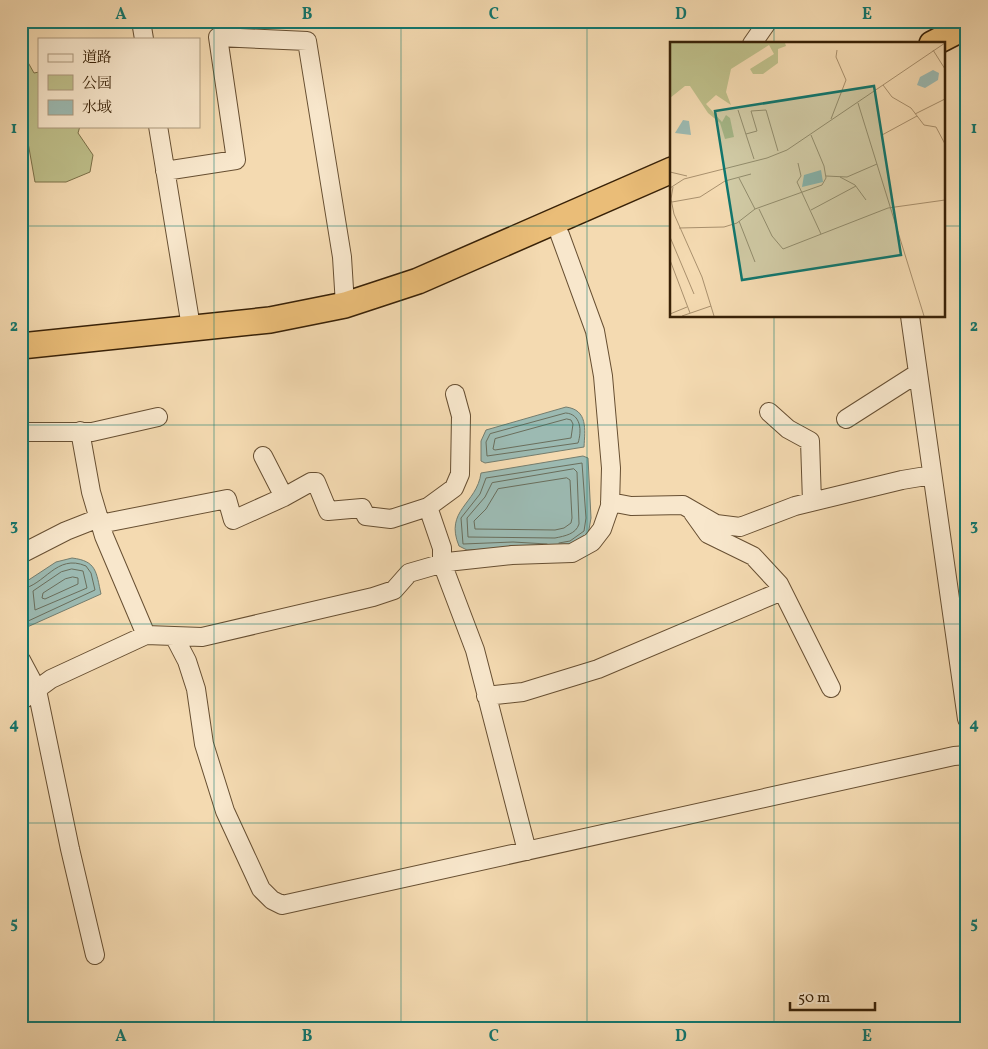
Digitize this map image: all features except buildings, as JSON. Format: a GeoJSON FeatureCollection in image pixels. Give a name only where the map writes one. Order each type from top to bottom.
{"type":"FeatureCollection","features":[{"type":"Feature","properties":{"kind":"highway"},"geometry":{"type":"LineString","coordinates":[[936,42],[967,26]]}},
{"type":"Feature","properties":{"kind":"highway"},"geometry":{"type":"LineString","coordinates":[[946,53],[967,43]]}},
{"type":"Feature","properties":{"kind":"highway"},"geometry":{"type":"LineString","coordinates":[[21,346],[270,320],[345,305],[418,281],[670,171]]}},
{"type":"Feature","properties":{"kind":"highway"},"geometry":{"type":"LineString","coordinates":[[21,362],[272,335],[323,326],[408,301],[670,187]]}},
{"type":"Feature","properties":{"kind":"street"},"geometry":{"type":"LineString","coordinates":[[141,21],[144,38]]}},
{"type":"Feature","properties":{"kind":"street"},"geometry":{"type":"LineString","coordinates":[[753,42],[768,21]]}},
{"type":"Feature","properties":{"kind":"street"},"geometry":{"type":"LineString","coordinates":[[165,171],[236,160],[218,37],[307,41],[340,247],[345,305]]}},
{"type":"Feature","properties":{"kind":"street"},"geometry":{"type":"LineString","coordinates":[[158,128],[191,327]]}},
{"type":"Feature","properties":{"kind":"street"},"geometry":{"type":"LineString","coordinates":[[21,701],[51,679],[146,635],[202,637],[373,597],[394,590],[408,573],[442,563],[512,555],[565,554],[579,551],[592,542],[602,529],[608,514],[610,502],[610,437],[603,376],[595,331],[560,235]]}},
{"type":"Feature","properties":{"kind":"street"},"geometry":{"type":"LineString","coordinates":[[910,318],[967,719]]}},
{"type":"Feature","properties":{"kind":"street"},"geometry":{"type":"LineString","coordinates":[[846,418],[918,373]]}},
{"type":"Feature","properties":{"kind":"street"},"geometry":{"type":"LineString","coordinates":[[21,554],[66,531],[100,521],[227,499],[233,520],[284,497],[311,482],[316,482],[328,512],[362,508],[366,516],[391,519],[428,507],[454,488],[460,474],[461,416],[455,394]]}},
{"type":"Feature","properties":{"kind":"street"},"geometry":{"type":"LineString","coordinates":[[769,412],[788,429],[810,441],[812,502]]}},
{"type":"Feature","properties":{"kind":"street"},"geometry":{"type":"LineString","coordinates":[[21,432],[92,432],[158,417]]}},
{"type":"Feature","properties":{"kind":"street"},"geometry":{"type":"LineString","coordinates":[[80,431],[90,492],[146,635]]}},
{"type":"Feature","properties":{"kind":"street"},"geometry":{"type":"LineString","coordinates":[[263,456],[284,497]]}},
{"type":"Feature","properties":{"kind":"street"},"geometry":{"type":"LineString","coordinates":[[610,502],[642,506],[674,504],[690,508],[716,524],[740,527],[812,502],[902,480],[932,476]]}},
{"type":"Feature","properties":{"kind":"street"},"geometry":{"type":"LineString","coordinates":[[428,507],[442,548],[442,563],[475,650],[527,851]]}},
{"type":"Feature","properties":{"kind":"street"},"geometry":{"type":"LineString","coordinates":[[690,508],[702,529],[715,539],[753,556],[782,591],[831,688]]}},
{"type":"Feature","properties":{"kind":"street"},"geometry":{"type":"LineString","coordinates":[[486,696],[523,692],[598,669],[782,591]]}},
{"type":"Feature","properties":{"kind":"street"},"geometry":{"type":"LineString","coordinates":[[174,636],[196,689],[204,744],[225,811],[262,889],[272,900],[282,905],[954,756],[967,755]]}},
{"type":"Feature","properties":{"kind":"street"},"geometry":{"type":"LineString","coordinates":[[21,660],[37,690],[70,849],[95,955]]}},
{"type":"Feature","properties":{"kind":"green space"},"geometry":{"type":"Polygon","coordinates":[[[21,50],[34,73],[38,72],[38,128],[79,128],[78,133],[93,155],[90,172],[66,182],[35,182],[21,103],[21,50]]]}},
{"type":"Feature","properties":{"kind":"water"},"geometry":{"type":"Polygon","coordinates":[[[566,407],[573,409],[582,416],[585,427],[584,447],[485,463],[481,461],[481,441],[486,430],[566,407]]]}},
{"type":"Feature","properties":{"kind":"water"},"geometry":{"type":"Polygon","coordinates":[[[583,456],[588,458],[591,518],[588,535],[573,545],[467,550],[459,546],[455,534],[458,515],[474,492],[481,473],[583,456]]]}},
{"type":"Feature","properties":{"kind":"water"},"geometry":{"type":"Polygon","coordinates":[[[72,558],[91,565],[96,574],[101,594],[25,628],[21,625],[24,601],[22,589],[24,583],[56,562],[72,558]]]}}]}
